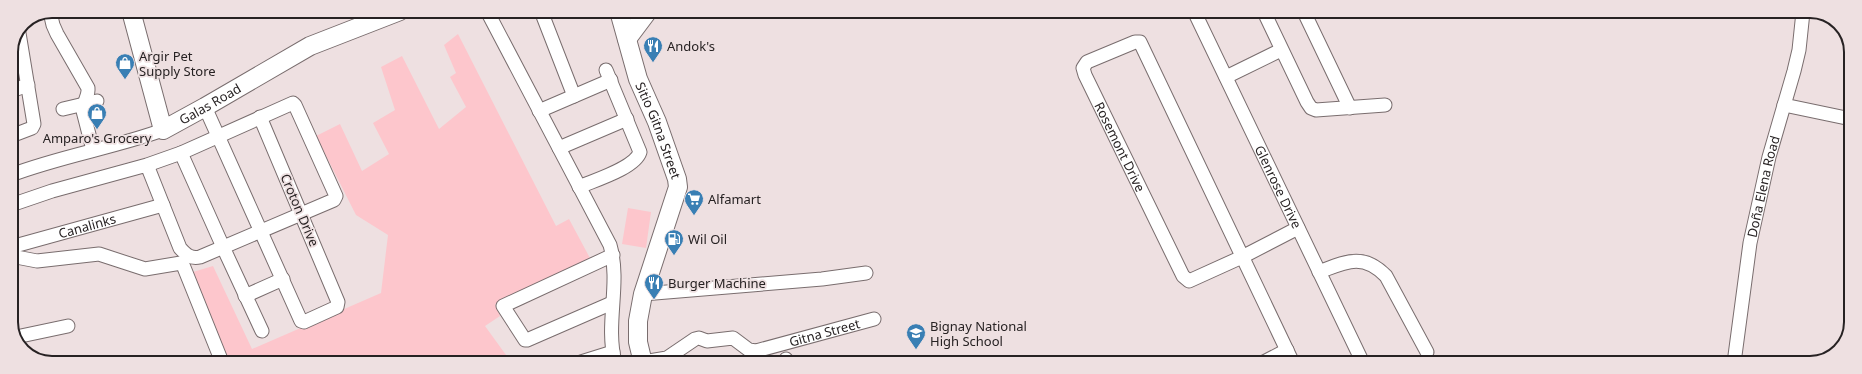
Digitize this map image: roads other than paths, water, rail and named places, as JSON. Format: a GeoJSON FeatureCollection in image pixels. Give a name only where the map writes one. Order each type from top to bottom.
{"type":"FeatureCollection","features":[{"type":"Feature","properties":{"kind":"main road"},"geometry":{"type":"LineString","coordinates":[[133,18],[163,130]]}},
{"type":"Feature","properties":{"kind":"main road","name":"Galas Road"},"geometry":{"type":"LineString","coordinates":[[163,130],[310,46],[382,18]]}},
{"type":"Feature","properties":{"kind":"main road"},"geometry":{"type":"LineString","coordinates":[[621,18],[627,39]]}},
{"type":"Feature","properties":{"kind":"main road"},"geometry":{"type":"LineString","coordinates":[[627,39],[643,18]]}},
{"type":"Feature","properties":{"kind":"main road","name":"Sitio Gitna Street"},"geometry":{"type":"LineString","coordinates":[[627,39],[638,79],[657,122],[677,179],[678,187],[643,294],[638,321],[638,342],[642,356]]}},
{"type":"Feature","properties":{"kind":"street"},"geometry":{"type":"LineString","coordinates":[[51,18],[57,34],[88,88],[88,94],[83,105],[83,111],[93,150]]}},
{"type":"Feature","properties":{"kind":"street"},"geometry":{"type":"LineString","coordinates":[[490,18],[605,234],[613,255],[615,266],[611,333],[614,356]]}},
{"type":"Feature","properties":{"kind":"street"},"geometry":{"type":"LineString","coordinates":[[544,18],[574,96]]}},
{"type":"Feature","properties":{"kind":"street","name":"Glenrose Drive"},"geometry":{"type":"LineString","coordinates":[[1197,18],[1360,356]]}},
{"type":"Feature","properties":{"kind":"street"},"geometry":{"type":"LineString","coordinates":[[1267,18],[1306,102],[1311,108],[1316,110],[1384,105]]}},
{"type":"Feature","properties":{"kind":"street"},"geometry":{"type":"LineString","coordinates":[[1307,18],[1350,108]]}},
{"type":"Feature","properties":{"kind":"street","name":"Doña Elena Road"},"geometry":{"type":"LineString","coordinates":[[1735,356],[1750,243],[1769,157],[1799,50],[1802,18]]}},
{"type":"Feature","properties":{"kind":"street","name":"Rosemont Drive"},"geometry":{"type":"LineString","coordinates":[[1135,42],[1140,42],[1242,257],[1189,281],[1183,276],[1083,68],[1087,62],[1135,42]]}},
{"type":"Feature","properties":{"kind":"street"},"geometry":{"type":"LineString","coordinates":[[18,133],[34,127],[28,85],[19,44]]}},
{"type":"Feature","properties":{"kind":"street"},"geometry":{"type":"LineString","coordinates":[[1226,77],[1282,50]]}},
{"type":"Feature","properties":{"kind":"street"},"geometry":{"type":"LineString","coordinates":[[539,110],[574,96],[608,75],[639,145],[639,157],[629,165],[580,186]]}},
{"type":"Feature","properties":{"kind":"street"},"geometry":{"type":"LineString","coordinates":[[18,89],[28,85]]}},
{"type":"Feature","properties":{"kind":"street"},"geometry":{"type":"LineString","coordinates":[[63,109],[97,101]]}},
{"type":"Feature","properties":{"kind":"street"},"geometry":{"type":"LineString","coordinates":[[18,203],[52,191],[147,165],[181,153],[290,104],[295,105],[336,196],[334,200],[196,258],[185,254],[180,248],[147,165]]}},
{"type":"Feature","properties":{"kind":"street"},"geometry":{"type":"LineString","coordinates":[[1784,105],[1844,118]]}},
{"type":"Feature","properties":{"kind":"street"},"geometry":{"type":"LineString","coordinates":[[205,107],[283,279],[245,296]]}},
{"type":"Feature","properties":{"kind":"street","name":"Croton Drive"},"geometry":{"type":"LineString","coordinates":[[260,117],[338,302],[337,307],[302,323],[283,279]]}},
{"type":"Feature","properties":{"kind":"street"},"geometry":{"type":"LineString","coordinates":[[559,148],[628,119]]}},
{"type":"Feature","properties":{"kind":"street","name":"Galas Road"},"geometry":{"type":"LineString","coordinates":[[18,173],[57,159],[142,137],[163,130]]}},
{"type":"Feature","properties":{"kind":"street"},"geometry":{"type":"LineString","coordinates":[[181,153],[245,296],[262,330]]}},
{"type":"Feature","properties":{"kind":"street","name":"Canalinks"},"geometry":{"type":"LineString","coordinates":[[18,245],[163,204]]}},
{"type":"Feature","properties":{"kind":"street"},"geometry":{"type":"LineString","coordinates":[[1290,356],[1242,257],[1298,228]]}},
{"type":"Feature","properties":{"kind":"street"},"geometry":{"type":"LineString","coordinates":[[18,257],[38,261],[99,254],[145,269],[181,263],[220,356]]}},
{"type":"Feature","properties":{"kind":"street"},"geometry":{"type":"LineString","coordinates":[[612,303],[527,340],[504,307],[504,304],[613,255]]}},
{"type":"Feature","properties":{"kind":"street"},"geometry":{"type":"LineString","coordinates":[[1319,272],[1352,260],[1366,262],[1381,270],[1386,276],[1427,352]]}},
{"type":"Feature","properties":{"kind":"street"},"geometry":{"type":"LineString","coordinates":[[643,294],[866,273]]}},
{"type":"Feature","properties":{"kind":"street","name":"Gitna Street"},"geometry":{"type":"LineString","coordinates":[[670,356],[686,344],[699,338],[707,341],[733,338],[749,350],[756,350],[874,319]]}},
{"type":"Feature","properties":{"kind":"street"},"geometry":{"type":"LineString","coordinates":[[21,336],[68,326]]}},
{"type":"Feature","properties":{"kind":"street"},"geometry":{"type":"LineString","coordinates":[[1275,356],[1287,350]]}},
{"type":"Feature","properties":{"kind":"place","name":"Andok's"},"geometry":{"type":"Point","coordinates":[653,63]}},
{"type":"Feature","properties":{"kind":"place","name":"Argir Pet Supply Store"},"geometry":{"type":"Point","coordinates":[125,80]}},
{"type":"Feature","properties":{"kind":"place","name":"Amparo's Grocery"},"geometry":{"type":"Point","coordinates":[97,130]}},
{"type":"Feature","properties":{"kind":"place","name":"Alfamart"},"geometry":{"type":"Point","coordinates":[694,216]}},
{"type":"Feature","properties":{"kind":"place","name":"Wil Oil"},"geometry":{"type":"Point","coordinates":[674,256]}},
{"type":"Feature","properties":{"kind":"place","name":"Burger Machine"},"geometry":{"type":"Point","coordinates":[654,300]}},
{"type":"Feature","properties":{"kind":"place","name":"Bignay National High School"},"geometry":{"type":"Point","coordinates":[916,350]}}]}
